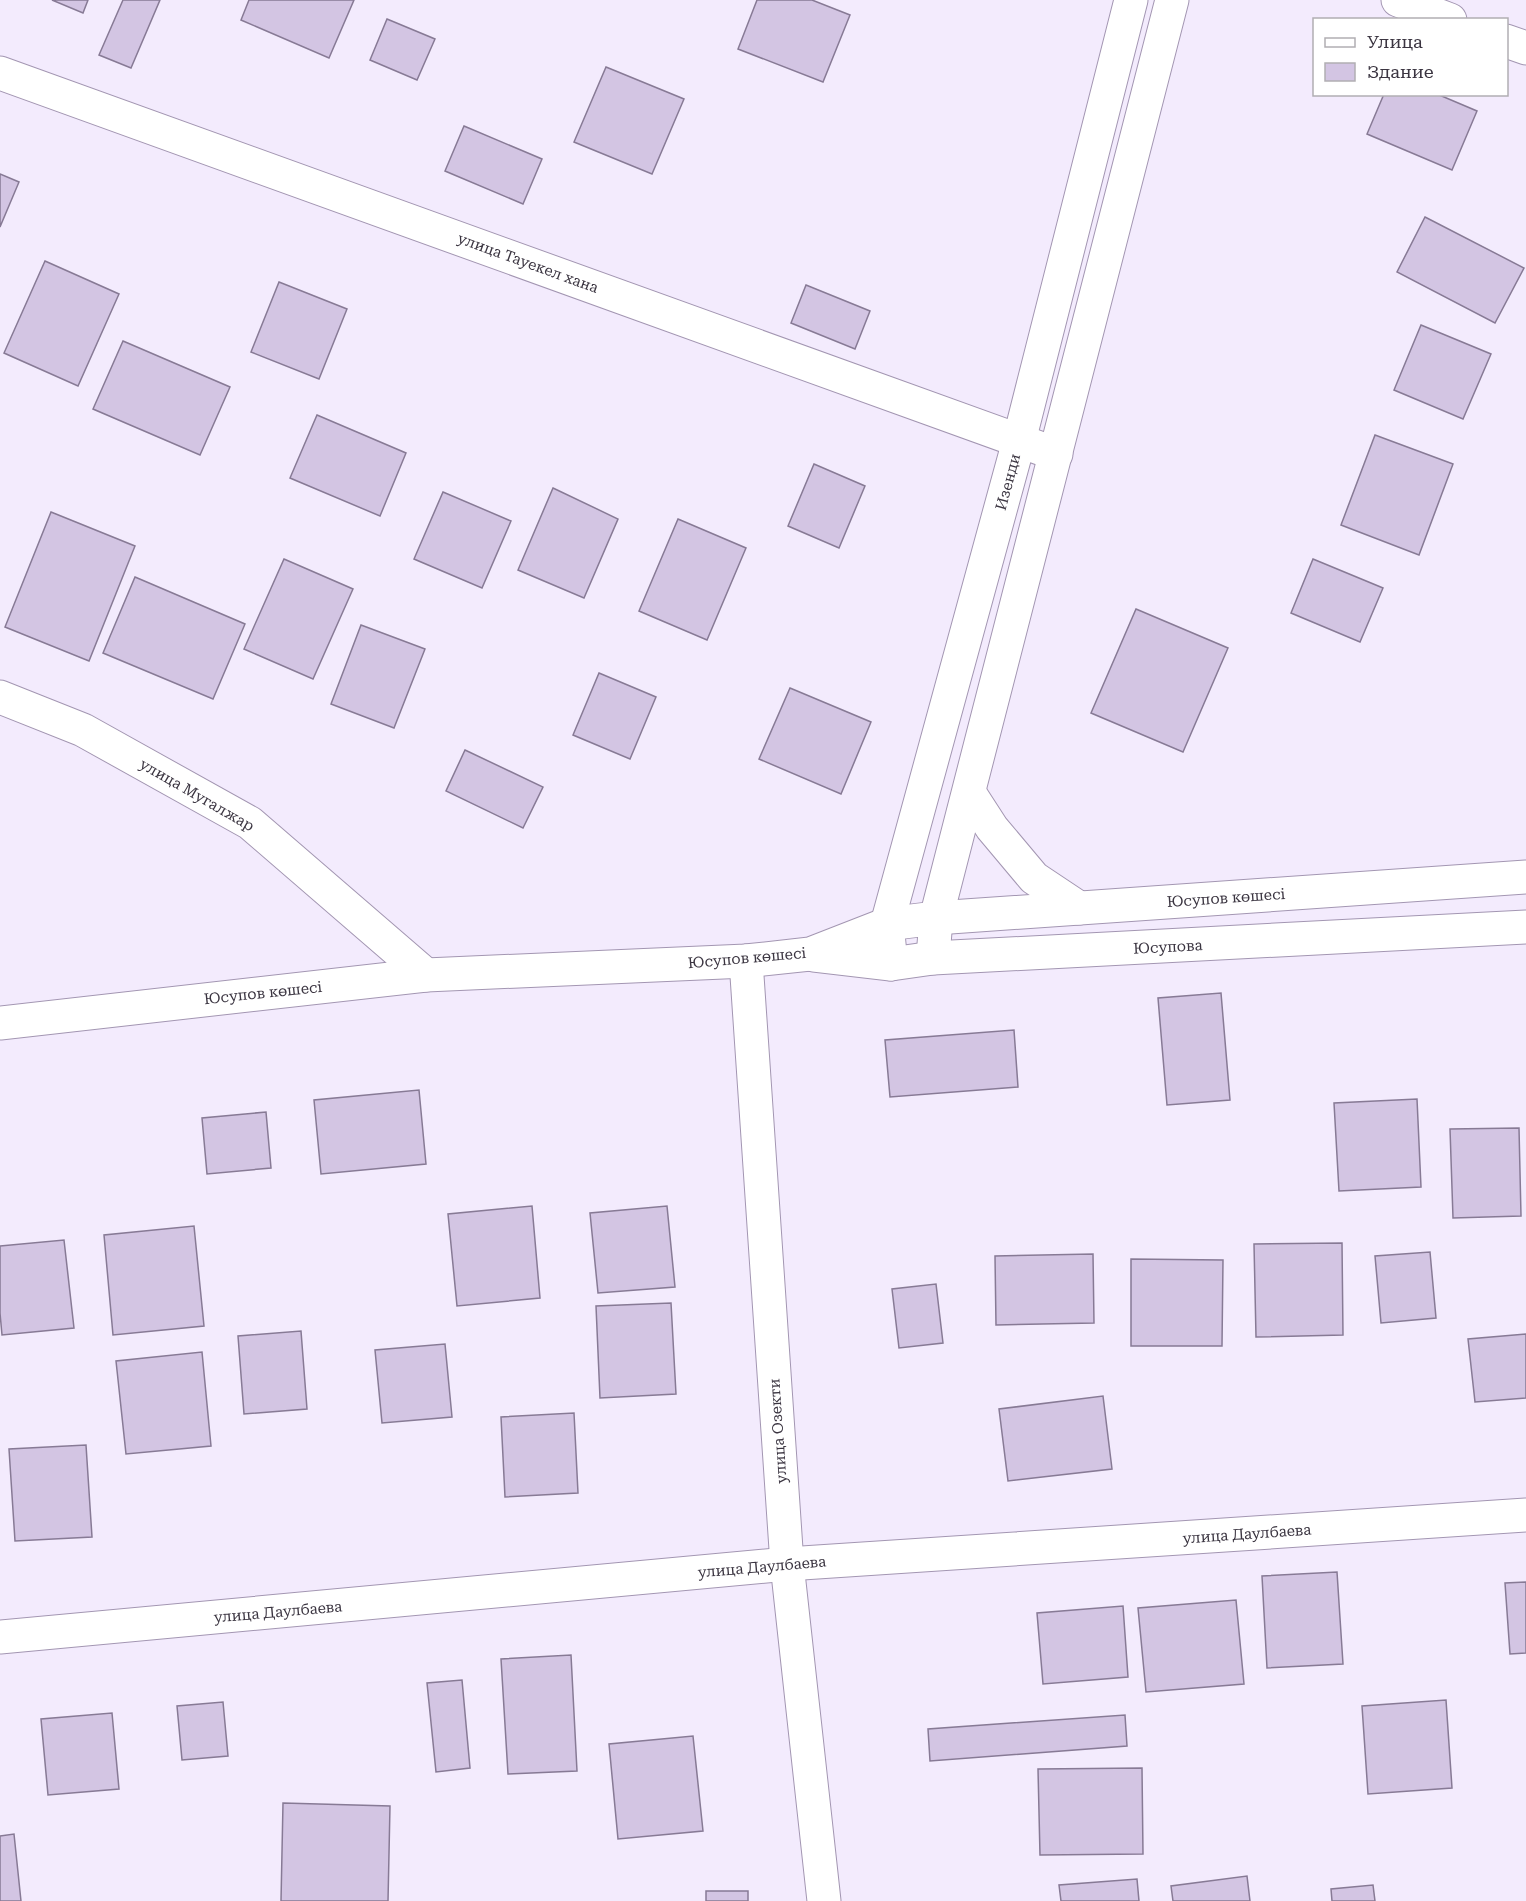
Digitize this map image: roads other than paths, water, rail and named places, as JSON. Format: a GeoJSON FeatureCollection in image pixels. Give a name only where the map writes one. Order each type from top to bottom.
{"type":"FeatureCollection","features":[{"type":"Feature","properties":{"kind":"street","name":"Изенди"},"geometry":{"type":"LineString","coordinates":[[891,964],[887,924],[1019,441],[1131,0]]}},
{"type":"Feature","properties":{"kind":"street"},"geometry":{"type":"LineString","coordinates":[[933,958],[936,918],[970,794],[1172,0]]}},
{"type":"Feature","properties":{"kind":"street"},"geometry":{"type":"LineString","coordinates":[[1398,0],[1445,18]]}},
{"type":"Feature","properties":{"kind":"street"},"geometry":{"type":"LineString","coordinates":[[1508,42],[1526,48]]}},
{"type":"Feature","properties":{"kind":"street","name":"улица Тауекел хана"},"geometry":{"type":"LineString","coordinates":[[0,72],[1056,454]]}},
{"type":"Feature","properties":{"kind":"street","name":"улица Мугалжар"},"geometry":{"type":"LineString","coordinates":[[0,697],[83,730],[250,823],[426,975]]}},
{"type":"Feature","properties":{"kind":"street"},"geometry":{"type":"LineString","coordinates":[[970,794],[992,828],[1034,878],[1079,908]]}},
{"type":"Feature","properties":{"kind":"street","name":"Юсупов көшесі"},"geometry":{"type":"LineString","coordinates":[[0,1023],[426,975],[746,961],[810,954],[887,924],[936,918],[1526,877]]}},
{"type":"Feature","properties":{"kind":"street","name":"Юсупова"},"geometry":{"type":"LineString","coordinates":[[810,954],[891,964],[933,958],[1526,927]]}},
{"type":"Feature","properties":{"kind":"street","name":"улица Озекти"},"geometry":{"type":"LineString","coordinates":[[746,961],[787,1564],[824,1901]]}},
{"type":"Feature","properties":{"kind":"street","name":"улица Даулбаева"},"geometry":{"type":"LineString","coordinates":[[0,1637],[787,1564],[1526,1515]]}}]}
